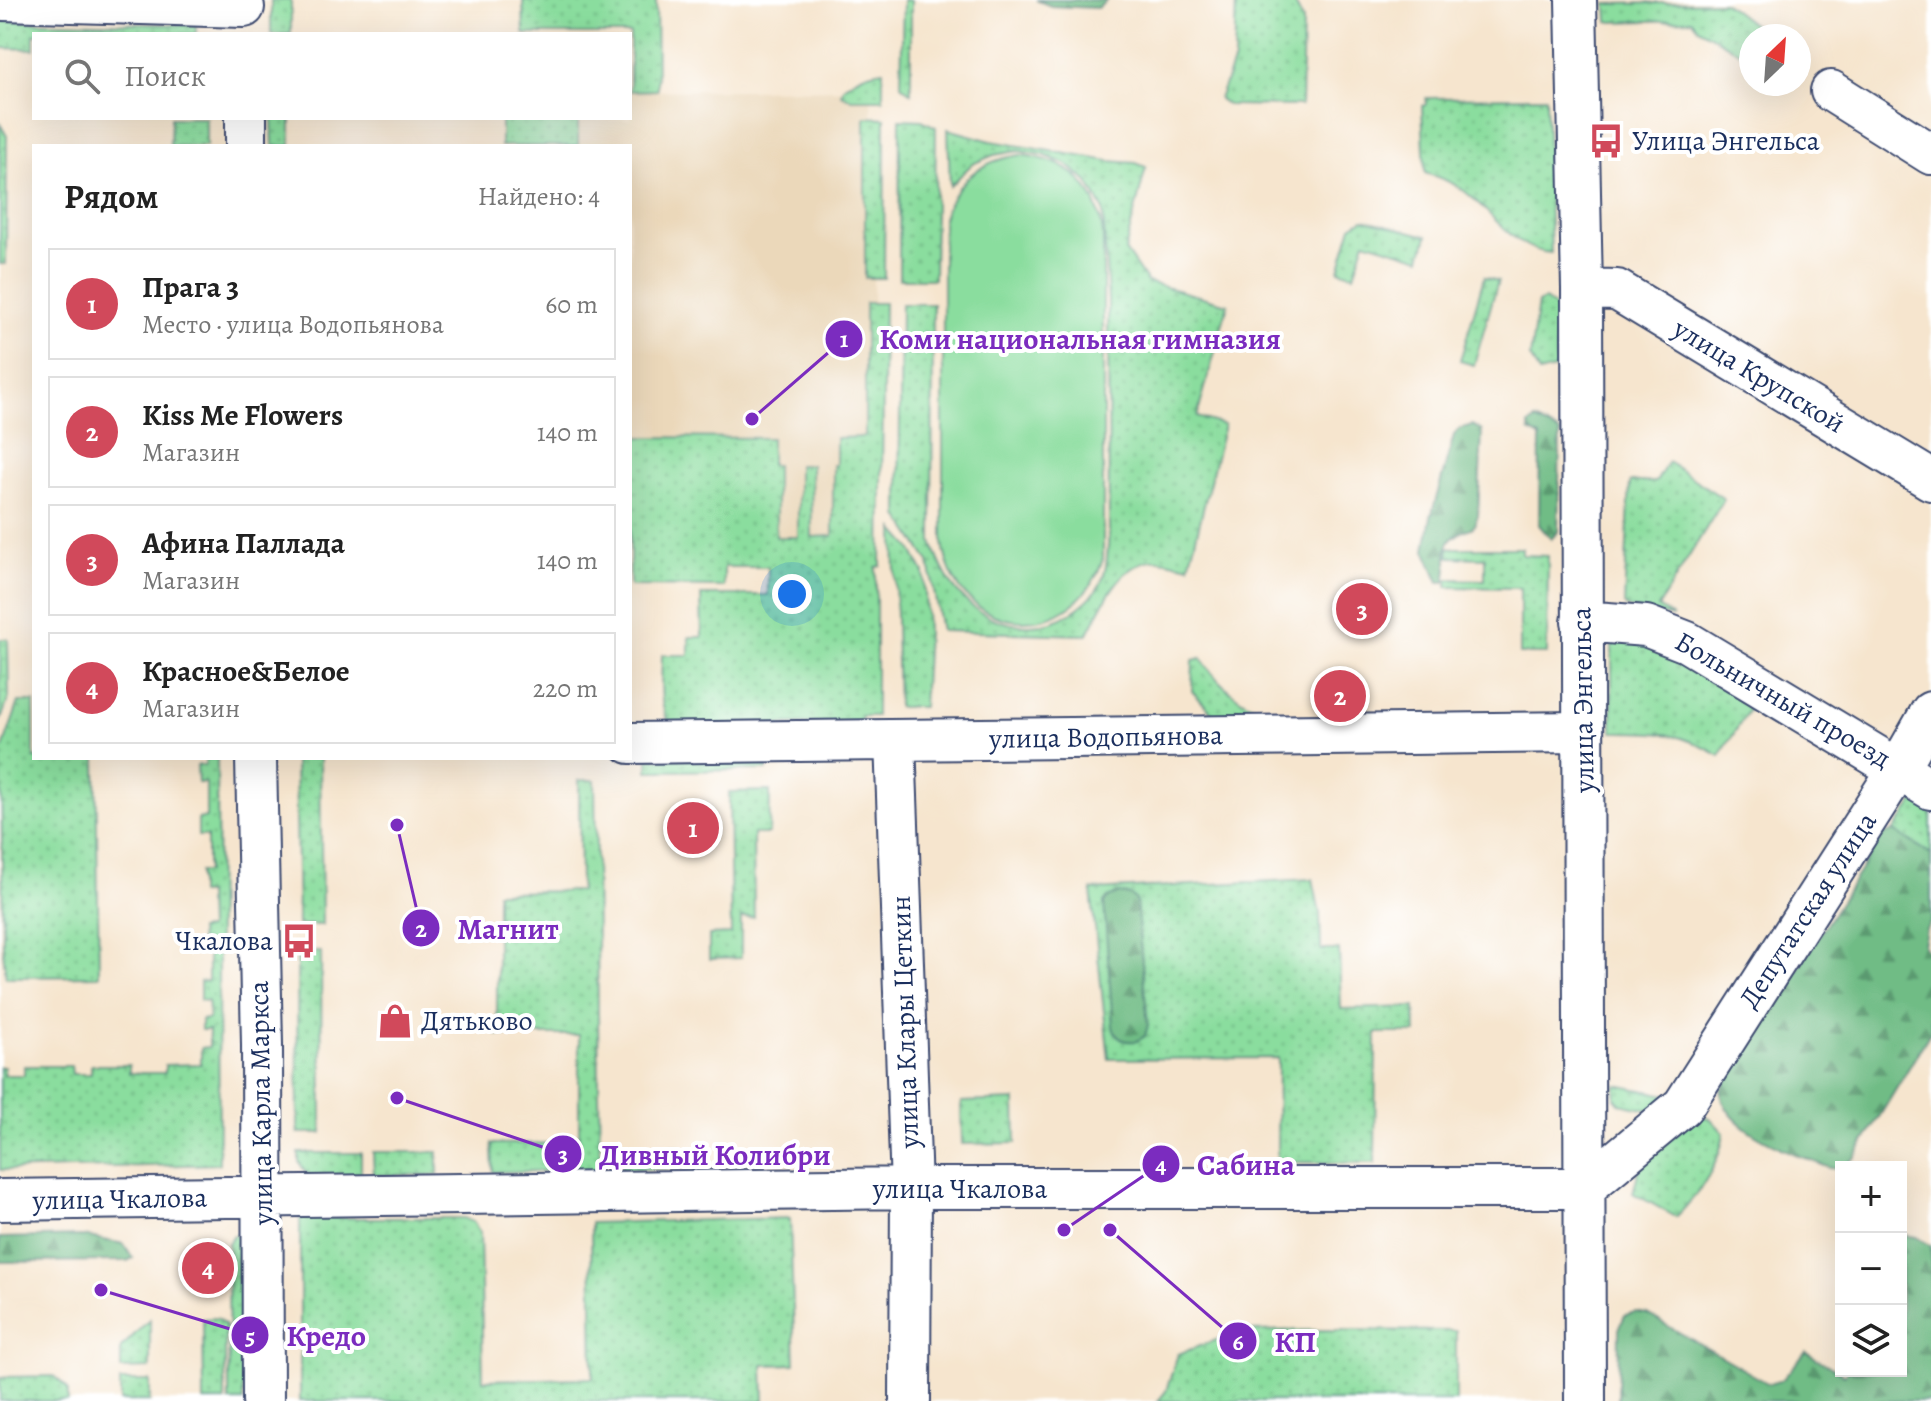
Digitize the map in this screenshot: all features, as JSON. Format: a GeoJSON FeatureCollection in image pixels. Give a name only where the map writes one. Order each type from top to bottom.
{"type":"FeatureCollection","features":[{"type":"Feature","properties":{"kind":"street"},"geometry":{"type":"LineString","coordinates":[[3,0],[244,14]]}},
{"type":"Feature","properties":{"kind":"street","name":"улица Энгельса"},"geometry":{"type":"LineString","coordinates":[[1576,0],[1582,289],[1585,1401]]}},
{"type":"Feature","properties":{"kind":"street"},"geometry":{"type":"LineString","coordinates":[[1831,91],[1931,154]]}},
{"type":"Feature","properties":{"kind":"street"},"geometry":{"type":"LineString","coordinates":[[246,120],[246,144]]}},
{"type":"Feature","properties":{"kind":"street","name":"улица Крупской"},"geometry":{"type":"LineString","coordinates":[[1582,289],[1617,290],[1931,480]]}},
{"type":"Feature","properties":{"kind":"street","name":"Больничный проезд"},"geometry":{"type":"LineString","coordinates":[[1582,621],[1639,625],[1680,638],[1915,778]]}},
{"type":"Feature","properties":{"kind":"street","name":"Депутатская улица"},"geometry":{"type":"LineString","coordinates":[[1584,1188],[1683,1106],[1915,778],[1931,712]]}},
{"type":"Feature","properties":{"kind":"street","name":"улица Водопьянова"},"geometry":{"type":"LineString","coordinates":[[632,743],[1583,732]]}},
{"type":"Feature","properties":{"kind":"street","name":"улица Клары Цеткин"},"geometry":{"type":"LineString","coordinates":[[895,740],[911,1188],[910,1401]]}},
{"type":"Feature","properties":{"kind":"street","name":"улица Карла Маркса"},"geometry":{"type":"LineString","coordinates":[[256,760],[263,1401]]}},
{"type":"Feature","properties":{"kind":"street","name":"улица Чкалова"},"geometry":{"type":"LineString","coordinates":[[0,1200],[911,1188],[1584,1188]]}},
{"type":"Feature","properties":{"kind":"shaded area"},"geometry":{"type":"Polygon","coordinates":[[[871,89],[876,546],[632,548],[632,144],[579,144],[578,120],[632,120],[632,91],[871,89]]]}},
{"type":"Feature","properties":{"kind":"green space"},"geometry":{"type":"Polygon","coordinates":[[[271,0],[291,0],[291,32],[271,32],[271,0]]]}},
{"type":"Feature","properties":{"kind":"green space"},"geometry":{"type":"Polygon","coordinates":[[[523,0],[656,0],[657,90],[632,91],[632,32],[524,32],[523,0]]]}},
{"type":"Feature","properties":{"kind":"green space"},"geometry":{"type":"Polygon","coordinates":[[[903,0],[911,0],[911,93],[901,85],[903,0]]]}},
{"type":"Feature","properties":{"kind":"green space"},"geometry":{"type":"Polygon","coordinates":[[[1036,0],[1107,0],[1098,8],[1051,6],[1036,0]]]}},
{"type":"Feature","properties":{"kind":"green space"},"geometry":{"type":"Polygon","coordinates":[[[1236,0],[1293,0],[1303,20],[1301,106],[1227,105],[1219,99],[1234,60],[1236,0]]]}},
{"type":"Feature","properties":{"kind":"green space"},"geometry":{"type":"Polygon","coordinates":[[[1724,2],[1752,24],[1739,24],[1739,52],[1698,28],[1692,20],[1608,22],[1607,4],[1724,2]]]}},
{"type":"Feature","properties":{"kind":"green space"},"geometry":{"type":"Polygon","coordinates":[[[0,21],[196,25],[196,32],[32,32],[32,49],[0,48],[0,21]]]}},
{"type":"Feature","properties":{"kind":"green space"},"geometry":{"type":"Polygon","coordinates":[[[883,70],[883,99],[851,99],[841,94],[843,87],[857,78],[883,70]]]}},
{"type":"Feature","properties":{"kind":"green space"},"geometry":{"type":"Polygon","coordinates":[[[1546,97],[1551,253],[1525,245],[1460,188],[1425,173],[1422,106],[1426,105],[1426,98],[1546,97]]]}},
{"type":"Feature","properties":{"kind":"green space"},"geometry":{"type":"Polygon","coordinates":[[[865,117],[885,118],[884,278],[865,278],[865,117]]]}},
{"type":"Feature","properties":{"kind":"green space"},"geometry":{"type":"Polygon","coordinates":[[[900,119],[922,120],[936,127],[934,279],[899,279],[900,119]]]}},
{"type":"Feature","properties":{"kind":"green space"},"geometry":{"type":"Polygon","coordinates":[[[171,120],[206,120],[206,144],[170,144],[171,120]]]}},
{"type":"Feature","properties":{"kind":"green space"},"geometry":{"type":"Polygon","coordinates":[[[272,120],[291,120],[291,144],[273,144],[272,120]]]}},
{"type":"Feature","properties":{"kind":"green space"},"geometry":{"type":"Polygon","coordinates":[[[501,120],[578,120],[578,144],[501,144],[501,120]]]}},
{"type":"Feature","properties":{"kind":"green space"},"geometry":{"type":"Polygon","coordinates":[[[0,124],[7,136],[6,264],[0,264],[0,124]]]}},
{"type":"Feature","properties":{"kind":"green space"},"geometry":{"type":"Polygon","coordinates":[[[948,129],[991,141],[1146,167],[1125,250],[1147,282],[1228,304],[1197,417],[1224,425],[1189,566],[1151,560],[1129,570],[1112,590],[1087,635],[941,631],[929,562],[899,516],[901,304],[933,304],[932,541],[946,575],[955,589],[979,612],[1011,624],[1030,625],[1052,622],[1071,613],[1091,596],[1103,577],[1109,534],[1108,300],[1103,209],[1088,182],[1066,164],[1044,155],[1018,151],[994,155],[972,164],[950,186],[948,129]]]}},
{"type":"Feature","properties":{"kind":"green space"},"geometry":{"type":"Polygon","coordinates":[[[1021,155],[1067,169],[1087,189],[1100,217],[1103,234],[1103,559],[1088,588],[1067,608],[1042,619],[1016,621],[991,614],[968,598],[952,574],[943,542],[943,218],[955,193],[972,174],[994,162],[1021,155]]]}},
{"type":"Feature","properties":{"kind":"green space"},"geometry":{"type":"Polygon","coordinates":[[[1363,219],[1427,236],[1421,258],[1365,241],[1354,275],[1339,270],[1352,226],[1363,219]]]}},
{"type":"Feature","properties":{"kind":"green space"},"geometry":{"type":"Polygon","coordinates":[[[1484,277],[1498,281],[1474,365],[1460,361],[1484,277]]]}},
{"type":"Feature","properties":{"kind":"green space"},"geometry":{"type":"Polygon","coordinates":[[[1545,300],[1555,307],[1556,364],[1554,369],[1539,373],[1530,357],[1538,303],[1545,300]]]}},
{"type":"Feature","properties":{"kind":"green space"},"geometry":{"type":"Polygon","coordinates":[[[865,303],[884,303],[881,566],[876,567],[876,716],[862,716],[860,722],[672,728],[662,702],[662,655],[689,655],[689,637],[702,637],[701,595],[768,595],[768,567],[724,567],[724,587],[632,586],[632,437],[771,438],[771,465],[776,465],[776,537],[798,537],[798,465],[811,465],[812,537],[833,536],[836,438],[865,437],[865,303]]]}},
{"type":"Feature","properties":{"kind":"green space"},"geometry":{"type":"Polygon","coordinates":[[[1535,420],[1560,433],[1558,532],[1551,539],[1539,525],[1540,437],[1529,431],[1529,425],[1535,420]]]}},
{"type":"Feature","properties":{"kind":"green space"},"geometry":{"type":"Polygon","coordinates":[[[1472,425],[1482,431],[1478,516],[1473,527],[1449,543],[1445,582],[1439,582],[1425,550],[1431,517],[1454,435],[1459,429],[1472,425]]]}},
{"type":"Feature","properties":{"kind":"green space"},"geometry":{"type":"Polygon","coordinates":[[[1668,462],[1724,499],[1658,607],[1673,617],[1628,608],[1624,604],[1630,482],[1656,482],[1668,462]]]}},
{"type":"Feature","properties":{"kind":"green space"},"geometry":{"type":"Polygon","coordinates":[[[894,529],[911,548],[924,573],[927,632],[923,707],[898,707],[894,529]]]}},
{"type":"Feature","properties":{"kind":"green space"},"geometry":{"type":"Polygon","coordinates":[[[1448,548],[1522,548],[1522,555],[1548,556],[1547,654],[1520,654],[1520,588],[1447,587],[1448,579],[1485,580],[1485,558],[1449,557],[1448,548]]]}},
{"type":"Feature","properties":{"kind":"green space"},"geometry":{"type":"Polygon","coordinates":[[[0,639],[8,639],[9,698],[0,722],[0,639]]]}},
{"type":"Feature","properties":{"kind":"green space"},"geometry":{"type":"Polygon","coordinates":[[[1612,642],[1651,642],[1754,701],[1720,756],[1680,737],[1612,732],[1612,642]]]}},
{"type":"Feature","properties":{"kind":"green space"},"geometry":{"type":"Polygon","coordinates":[[[1201,658],[1221,683],[1242,700],[1294,723],[1225,727],[1192,691],[1193,660],[1201,658]]]}},
{"type":"Feature","properties":{"kind":"green space"},"geometry":{"type":"Polygon","coordinates":[[[19,702],[32,702],[32,760],[96,760],[99,976],[6,977],[3,952],[1,754],[19,702]]]}},
{"type":"Feature","properties":{"kind":"green space"},"geometry":{"type":"Polygon","coordinates":[[[767,758],[767,770],[648,771],[648,759],[767,758]]]}},
{"type":"Feature","properties":{"kind":"green space"},"geometry":{"type":"Polygon","coordinates":[[[206,760],[217,760],[219,1164],[0,1170],[0,1067],[4,1067],[4,1075],[24,1075],[24,1066],[71,1066],[72,1074],[91,1074],[91,1065],[129,1065],[129,1073],[165,1073],[165,1065],[201,1064],[201,1048],[209,1047],[209,1030],[201,1030],[201,1020],[209,1019],[208,1001],[200,1000],[200,982],[208,981],[208,945],[200,945],[199,930],[208,929],[207,894],[199,894],[199,872],[207,872],[207,836],[198,836],[198,819],[206,818],[206,783],[198,783],[197,765],[205,765],[206,760]]]}},
{"type":"Feature","properties":{"kind":"green space"},"geometry":{"type":"Polygon","coordinates":[[[295,760],[320,760],[322,925],[298,925],[295,760]]]}},
{"type":"Feature","properties":{"kind":"green space"},"geometry":{"type":"Polygon","coordinates":[[[579,780],[595,780],[600,1170],[493,1172],[492,1144],[579,1143],[579,1035],[497,1035],[497,892],[580,891],[579,780]]]}},
{"type":"Feature","properties":{"kind":"green space"},"geometry":{"type":"Polygon","coordinates":[[[770,791],[769,834],[753,834],[754,917],[741,918],[741,958],[709,959],[709,935],[731,934],[729,792],[770,791]]]}},
{"type":"Feature","properties":{"kind":"green space"},"geometry":{"type":"Polygon","coordinates":[[[1915,801],[1931,810],[1931,854],[1894,831],[1915,801]]]}},
{"type":"Feature","properties":{"kind":"green space"},"geometry":{"type":"Polygon","coordinates":[[[1894,831],[1931,854],[1931,920],[1923,945],[1931,955],[1931,1031],[1855,1157],[1850,1161],[1835,1161],[1835,1168],[1830,1168],[1781,1148],[1747,1129],[1724,1104],[1721,1089],[1883,835],[1894,831]]]}},
{"type":"Feature","properties":{"kind":"green space"},"geometry":{"type":"Polygon","coordinates":[[[1313,879],[1320,914],[1321,950],[1339,950],[1341,1009],[1415,1007],[1416,1033],[1376,1033],[1375,1163],[1277,1162],[1278,1058],[1109,1059],[1091,890],[1313,879]]]}},
{"type":"Feature","properties":{"kind":"green space"},"geometry":{"type":"Polygon","coordinates":[[[1119,893],[1136,900],[1148,1025],[1145,1036],[1137,1041],[1122,1039],[1113,1027],[1104,903],[1119,893]]]}},
{"type":"Feature","properties":{"kind":"green space"},"geometry":{"type":"Polygon","coordinates":[[[297,952],[321,952],[322,1133],[298,1133],[297,952]]]}},
{"type":"Feature","properties":{"kind":"green space"},"geometry":{"type":"Polygon","coordinates":[[[1616,1085],[1672,1096],[1653,1111],[1620,1104],[1615,1098],[1616,1085]]]}},
{"type":"Feature","properties":{"kind":"green space"},"geometry":{"type":"Polygon","coordinates":[[[1015,1100],[1016,1143],[962,1144],[961,1102],[1015,1100]]]}},
{"type":"Feature","properties":{"kind":"green space"},"geometry":{"type":"Polygon","coordinates":[[[1696,1115],[1710,1118],[1724,1133],[1718,1157],[1707,1178],[1676,1217],[1633,1193],[1639,1169],[1696,1115]]]}},
{"type":"Feature","properties":{"kind":"green space"},"geometry":{"type":"Polygon","coordinates":[[[621,1147],[680,1147],[680,1169],[622,1169],[621,1147]]]}},
{"type":"Feature","properties":{"kind":"green space"},"geometry":{"type":"Polygon","coordinates":[[[373,1152],[438,1152],[438,1175],[374,1175],[373,1152]]]}},
{"type":"Feature","properties":{"kind":"green space"},"geometry":{"type":"Polygon","coordinates":[[[299,1153],[361,1153],[361,1176],[308,1176],[299,1162],[299,1153]]]}},
{"type":"Feature","properties":{"kind":"green space"},"geometry":{"type":"Polygon","coordinates":[[[300,1218],[464,1218],[473,1222],[480,1232],[483,1380],[593,1378],[591,1223],[790,1218],[795,1364],[763,1365],[764,1401],[300,1401],[300,1218]]]}},
{"type":"Feature","properties":{"kind":"green space"},"geometry":{"type":"Polygon","coordinates":[[[242,1234],[243,1401],[229,1401],[228,1243],[234,1235],[242,1234]]]}},
{"type":"Feature","properties":{"kind":"green space"},"geometry":{"type":"Polygon","coordinates":[[[83,1236],[124,1244],[133,1258],[127,1261],[0,1262],[0,1238],[83,1236]]]}},
{"type":"Feature","properties":{"kind":"green space"},"geometry":{"type":"Polygon","coordinates":[[[1907,1236],[1931,1246],[1931,1401],[1618,1401],[1619,1329],[1625,1315],[1635,1312],[1647,1314],[1769,1384],[1782,1380],[1806,1352],[1835,1370],[1835,1377],[1907,1377],[1907,1236]]]}},
{"type":"Feature","properties":{"kind":"green space"},"geometry":{"type":"Polygon","coordinates":[[[217,1318],[225,1325],[225,1401],[204,1401],[203,1319],[217,1318]]]}},
{"type":"Feature","properties":{"kind":"green space"},"geometry":{"type":"Polygon","coordinates":[[[150,1319],[150,1368],[121,1369],[121,1348],[150,1319]]]}},
{"type":"Feature","properties":{"kind":"green space"},"geometry":{"type":"Polygon","coordinates":[[[1240,1331],[1456,1331],[1456,1401],[1158,1401],[1166,1391],[1178,1354],[1240,1331]]]}},
{"type":"Feature","properties":{"kind":"green space"},"geometry":{"type":"Polygon","coordinates":[[[54,1376],[68,1389],[68,1401],[0,1401],[0,1377],[54,1376]]]}},
{"type":"Feature","properties":{"kind":"green space"},"geometry":{"type":"Polygon","coordinates":[[[120,1381],[150,1381],[150,1401],[120,1401],[120,1381]]]}},
{"type":"Feature","properties":{"kind":"place","name":"Улица Энгельса"},"geometry":{"type":"Point","coordinates":[1606,141]}},
{"type":"Feature","properties":{"kind":"place","name":"Коми национальная гимназия"},"geometry":{"type":"Point","coordinates":[752,419]}},
{"type":"Feature","properties":{"kind":"place","name":"Афина Паллада"},"geometry":{"type":"Point","coordinates":[1362,609]}},
{"type":"Feature","properties":{"kind":"place","name":"Kiss Me Flowers"},"geometry":{"type":"Point","coordinates":[1340,696]}},
{"type":"Feature","properties":{"kind":"place","name":"Магнит"},"geometry":{"type":"Point","coordinates":[397,825]}},
{"type":"Feature","properties":{"kind":"place","name":"Прага 3"},"geometry":{"type":"Point","coordinates":[693,828]}},
{"type":"Feature","properties":{"kind":"place","name":"Чкалова"},"geometry":{"type":"Point","coordinates":[299,941]}},
{"type":"Feature","properties":{"kind":"place","name":"Дятьково"},"geometry":{"type":"Point","coordinates":[395,1021]}},
{"type":"Feature","properties":{"kind":"place","name":"Дивный Колибри"},"geometry":{"type":"Point","coordinates":[397,1098]}},
{"type":"Feature","properties":{"kind":"place","name":"Сабина"},"geometry":{"type":"Point","coordinates":[1064,1230]}},
{"type":"Feature","properties":{"kind":"place","name":"КП"},"geometry":{"type":"Point","coordinates":[1110,1230]}},
{"type":"Feature","properties":{"kind":"place","name":"Красное&Белое"},"geometry":{"type":"Point","coordinates":[208,1268]}},
{"type":"Feature","properties":{"kind":"place","name":"Кредо"},"geometry":{"type":"Point","coordinates":[101,1290]}}]}
